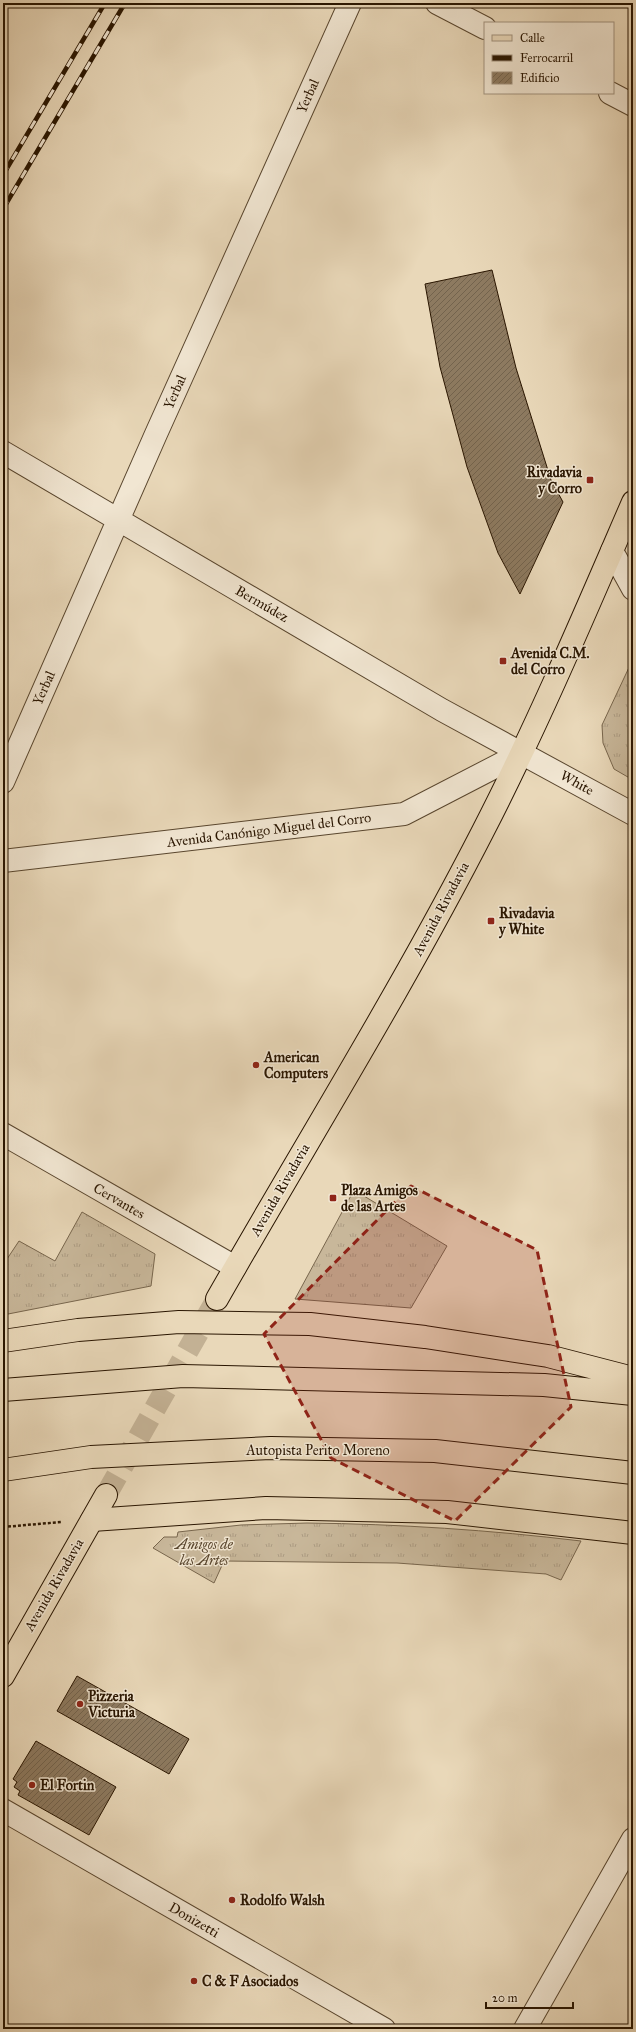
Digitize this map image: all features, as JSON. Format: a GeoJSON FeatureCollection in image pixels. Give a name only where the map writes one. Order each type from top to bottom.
{"type":"FeatureCollection","features":[{"type":"Feature","properties":{"kind":"main road","name":"Avenida Rivadavia"},"geometry":{"type":"LineString","coordinates":[[217,1299],[417,954],[483,832],[522,753],[633,502]]}},
{"type":"Feature","properties":{"kind":"main road"},"geometry":{"type":"LineString","coordinates":[[3,1341],[78,1330],[179,1322],[310,1324],[425,1337],[548,1356],[633,1378]]}},
{"type":"Feature","properties":{"kind":"main road"},"geometry":{"type":"LineString","coordinates":[[3,1390],[183,1376],[544,1385],[633,1394]]}},
{"type":"Feature","properties":{"kind":"main road","name":"Autopista Perito Moreno"},"geometry":{"type":"LineString","coordinates":[[3,1470],[91,1457],[270,1448],[435,1451],[633,1473]]}},
{"type":"Feature","properties":{"kind":"main road","name":"Avenida Rivadavia"},"geometry":{"type":"LineString","coordinates":[[3,1676],[106,1495]]}},
{"type":"Feature","properties":{"kind":"main road"},"geometry":{"type":"LineString","coordinates":[[92,1520],[266,1508],[447,1512],[633,1533]]}},
{"type":"Feature","properties":{"kind":"street","name":"Yerbal"},"geometry":{"type":"LineString","coordinates":[[3,782],[118,520],[350,3]]}},
{"type":"Feature","properties":{"kind":"street"},"geometry":{"type":"LineString","coordinates":[[437,3],[484,27]]}},
{"type":"Feature","properties":{"kind":"street"},"geometry":{"type":"LineString","coordinates":[[612,94],[633,105]]}},
{"type":"Feature","properties":{"kind":"street","name":"Bermúdez"},"geometry":{"type":"LineString","coordinates":[[3,452],[442,710],[522,753]]}},
{"type":"Feature","properties":{"kind":"street"},"geometry":{"type":"LineString","coordinates":[[612,551],[633,589]]}},
{"type":"Feature","properties":{"kind":"street","name":"White"},"geometry":{"type":"LineString","coordinates":[[522,753],[633,814]]}},
{"type":"Feature","properties":{"kind":"street","name":"Avenida Canónigo Miguel del Corro"},"geometry":{"type":"LineString","coordinates":[[3,861],[404,814],[522,753]]}},
{"type":"Feature","properties":{"kind":"street","name":"Cervantes"},"geometry":{"type":"LineString","coordinates":[[3,1134],[235,1267]]}},
{"type":"Feature","properties":{"kind":"street","name":"Donizetti"},"geometry":{"type":"LineString","coordinates":[[3,1810],[384,2029]]}},
{"type":"Feature","properties":{"kind":"street"},"geometry":{"type":"LineString","coordinates":[[526,2029],[633,1839]]}},
{"type":"Feature","properties":{"kind":"path"},"geometry":{"type":"LineString","coordinates":[[3,1527],[92,1520]]}},
{"type":"Feature","properties":{"kind":"highlighted area"},"geometry":{"type":"Polygon","coordinates":[[[411,1186],[537,1250],[571,1407],[455,1521],[331,1458],[264,1334],[411,1186]]]}},
{"type":"Feature","properties":{"kind":"green space"},"geometry":{"type":"Polygon","coordinates":[[[632,661],[633,780],[614,769],[603,743],[602,725],[632,661]]]}},
{"type":"Feature","properties":{"kind":"green space"},"geometry":{"type":"Polygon","coordinates":[[[354,1190],[447,1246],[411,1308],[295,1299],[354,1190]]]}},
{"type":"Feature","properties":{"kind":"green space"},"geometry":{"type":"Polygon","coordinates":[[[82,1212],[155,1254],[151,1286],[3,1315],[3,1265],[19,1241],[55,1261],[82,1212]]]}},
{"type":"Feature","properties":{"kind":"green space","name":"Amigos de las Artes"},"geometry":{"type":"Polygon","coordinates":[[[307,1523],[444,1528],[581,1541],[561,1580],[546,1574],[397,1563],[224,1561],[214,1583],[153,1548],[164,1537],[177,1537],[178,1532],[241,1525],[307,1523]]]}},
{"type":"Feature","properties":{"kind":"building"},"geometry":{"type":"Polygon","coordinates":[[[492,270],[516,368],[551,480],[563,502],[520,594],[498,553],[467,467],[440,367],[425,284],[492,270]]]}},
{"type":"Feature","properties":{"kind":"building"},"geometry":{"type":"Polygon","coordinates":[[[77,1676],[189,1739],[169,1774],[57,1711],[77,1676]]]}},
{"type":"Feature","properties":{"kind":"building"},"geometry":{"type":"Polygon","coordinates":[[[36,1741],[116,1787],[89,1835],[18,1795],[20,1791],[14,1787],[17,1782],[13,1779],[36,1741]]]}},
{"type":"Feature","properties":{"kind":"tunnel"},"geometry":{"type":"LineString","coordinates":[[106,1495],[217,1299]]}},
{"type":"Feature","properties":{"kind":"railway"},"geometry":{"type":"LineString","coordinates":[[3,175],[105,3]]}},
{"type":"Feature","properties":{"kind":"railway"},"geometry":{"type":"LineString","coordinates":[[3,209],[125,3]]}},
{"type":"Feature","properties":{"kind":"place","name":"Rivadavia y Corro"},"geometry":{"type":"Point","coordinates":[590,480]}},
{"type":"Feature","properties":{"kind":"place","name":"Avenida C.M. del Corro"},"geometry":{"type":"Point","coordinates":[503,661]}},
{"type":"Feature","properties":{"kind":"place","name":"Rivadavia y White"},"geometry":{"type":"Point","coordinates":[491,921]}},
{"type":"Feature","properties":{"kind":"place","name":"American Computers"},"geometry":{"type":"Point","coordinates":[256,1065]}},
{"type":"Feature","properties":{"kind":"place","name":"Plaza Amigos de las Artes"},"geometry":{"type":"Point","coordinates":[333,1198]}},
{"type":"Feature","properties":{"kind":"place","name":"Pizzeria Victuria"},"geometry":{"type":"Point","coordinates":[80,1704]}},
{"type":"Feature","properties":{"kind":"place","name":"El Fortin"},"geometry":{"type":"Point","coordinates":[32,1785]}},
{"type":"Feature","properties":{"kind":"place","name":"Rodolfo Walsh"},"geometry":{"type":"Point","coordinates":[232,1900]}},
{"type":"Feature","properties":{"kind":"place","name":"C & F Asociados"},"geometry":{"type":"Point","coordinates":[194,1981]}}]}
